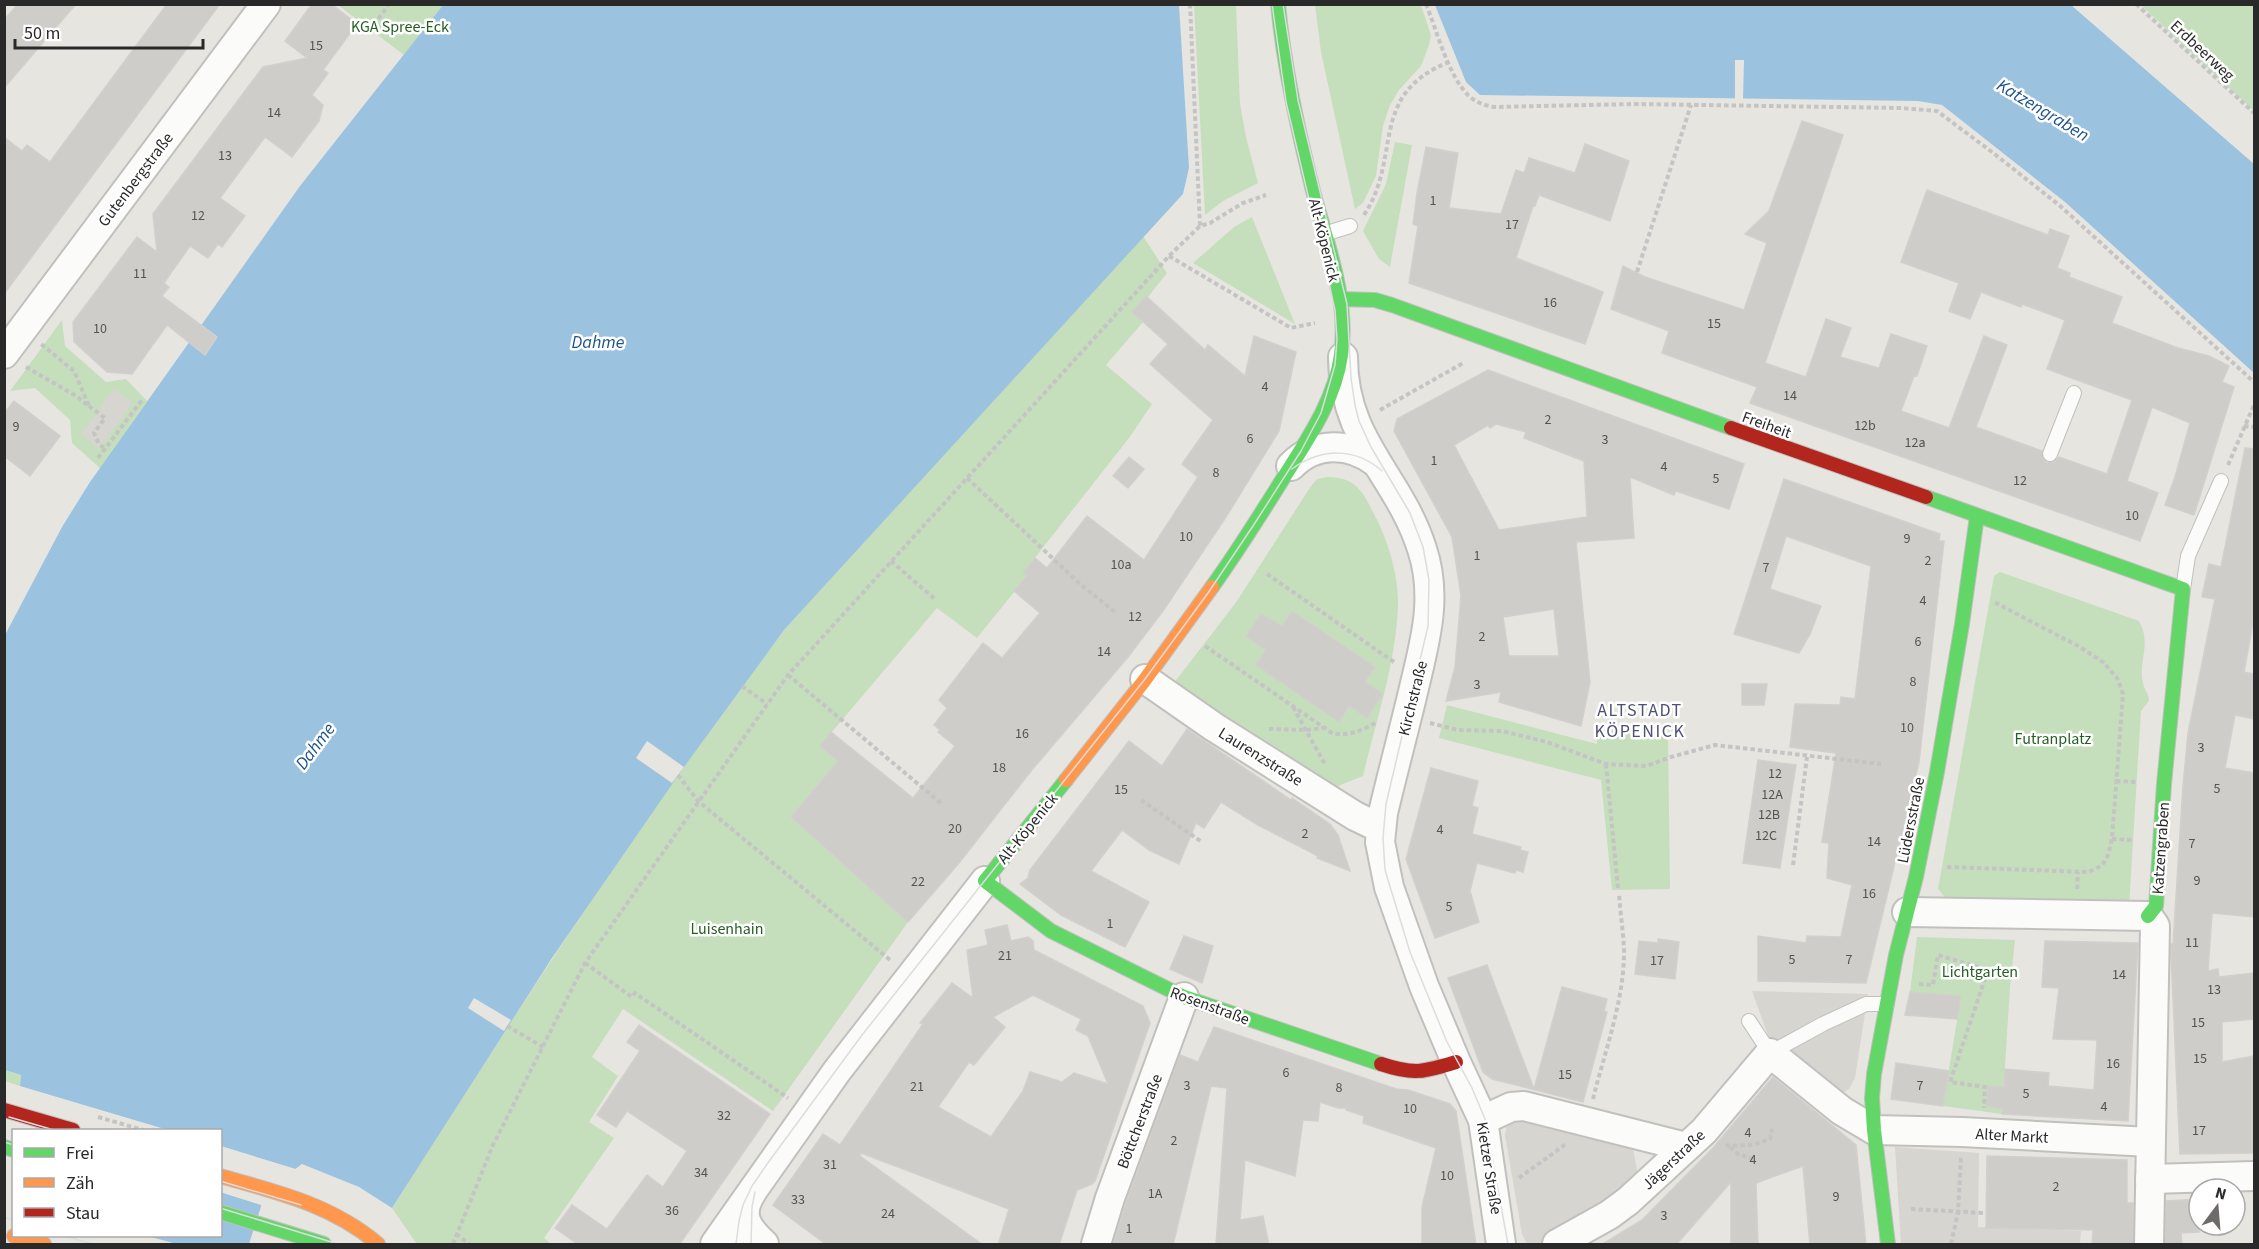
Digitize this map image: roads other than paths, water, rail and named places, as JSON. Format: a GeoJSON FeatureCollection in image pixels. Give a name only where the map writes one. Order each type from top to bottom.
{"type":"FeatureCollection","features":[{"type":"Feature","properties":{"kind":"street","name":"Gutenbergstraße"},"geometry":{"type":"LineString","coordinates":[[4,354],[266,4]]}},
{"type":"Feature","properties":{"kind":"street","name":"Alt-Köpenick"},"geometry":{"type":"LineString","coordinates":[[715,1245],[807,1112],[909,976],[1145,679],[1208,593],[1309,438],[1327,400],[1339,367],[1343,339],[1340,299],[1285,71],[1278,4]]}},
{"type":"Feature","properties":{"kind":"street","name":"Freiheit"},"geometry":{"type":"LineString","coordinates":[[1340,299],[1383,302],[2183,589]]}},
{"type":"Feature","properties":{"kind":"street","name":"Kirchstraße"},"geometry":{"type":"LineString","coordinates":[[1343,339],[1344,382],[1355,424],[1412,522],[1422,546],[1429,580],[1428,626],[1396,717],[1380,828],[1381,851],[1389,887],[1410,952],[1456,1062]]}},
{"type":"Feature","properties":{"kind":"street","name":"Alt-Köpenick"},"geometry":{"type":"LineString","coordinates":[[1291,466],[1303,455],[1332,447],[1354,450],[1377,463]]}},
{"type":"Feature","properties":{"kind":"street","name":"Lüdersstraße"},"geometry":{"type":"LineString","coordinates":[[1874,1130],[1872,1098],[1887,1004],[1937,772],[1977,516]]}},
{"type":"Feature","properties":{"kind":"street","name":"Katzengraben"},"geometry":{"type":"LineString","coordinates":[[2149,1245],[2156,926],[2148,916],[2156,906],[2164,784],[2183,589]]}},
{"type":"Feature","properties":{"kind":"street","name":"Laurenzstraße"},"geometry":{"type":"LineString","coordinates":[[1145,679],[1214,727],[1355,816],[1380,828]]}},
{"type":"Feature","properties":{"kind":"street","name":"Rosenstraße"},"geometry":{"type":"LineString","coordinates":[[985,881],[1051,931],[1184,997],[1402,1071],[1425,1072],[1456,1062]]}},
{"type":"Feature","properties":{"kind":"street"},"geometry":{"type":"LineString","coordinates":[[1907,912],[2148,916]]}},
{"type":"Feature","properties":{"kind":"street","name":"Böttcherstraße"},"geometry":{"type":"LineString","coordinates":[[1096,1245],[1110,1198],[1184,997]]}},
{"type":"Feature","properties":{"kind":"street","name":"Alter Markt"},"geometry":{"type":"LineString","coordinates":[[1770,1053],[1842,1111],[1874,1130],[1973,1132],[2150,1142]]}},
{"type":"Feature","properties":{"kind":"street","name":"Jägerstraße"},"geometry":{"type":"LineString","coordinates":[[1557,1245],[1619,1208],[1707,1128],[1770,1053]]}},
{"type":"Feature","properties":{"kind":"street","name":"Kietzer Straße"},"geometry":{"type":"LineString","coordinates":[[1456,1062],[1484,1120],[1501,1245]]}},
{"type":"Feature","properties":{"kind":"street"},"geometry":{"type":"LineString","coordinates":[[1484,1120],[1520,1105],[1686,1147]]}},
{"type":"Feature","properties":{"kind":"street"},"geometry":{"type":"LineString","coordinates":[[8,1111],[66,1129]]}},
{"type":"Feature","properties":{"kind":"street"},"geometry":{"type":"LineString","coordinates":[[1874,1130],[1888,1245]]}},
{"type":"Feature","properties":{"kind":"street"},"geometry":{"type":"LineString","coordinates":[[2150,1179],[2254,1176]]}},
{"type":"Feature","properties":{"kind":"street"},"geometry":{"type":"LineString","coordinates":[[222,1177],[321,1207],[354,1224],[378,1245]]}},
{"type":"Feature","properties":{"kind":"street"},"geometry":{"type":"LineString","coordinates":[[756,1185],[746,1202],[744,1213],[751,1230],[764,1245]]}},
{"type":"Feature","properties":{"kind":"street"},"geometry":{"type":"LineString","coordinates":[[222,1213],[324,1245]]}},
{"type":"Feature","properties":{"kind":"street"},"geometry":{"type":"LineString","coordinates":[[20,1237],[44,1245]]}},
{"type":"Feature","properties":{"kind":"lane"},"geometry":{"type":"LineString","coordinates":[[1324,234],[1350,226]]}},
{"type":"Feature","properties":{"kind":"lane"},"geometry":{"type":"LineString","coordinates":[[2050,454],[2074,393]]}},
{"type":"Feature","properties":{"kind":"lane"},"geometry":{"type":"LineString","coordinates":[[2183,589],[2188,556],[2221,481]]}},
{"type":"Feature","properties":{"kind":"lane"},"geometry":{"type":"LineString","coordinates":[[1749,1021],[1770,1053],[1866,1004],[1887,1004]]}},
{"type":"Feature","properties":{"kind":"lane","name":"Alt-Köpenick"},"geometry":{"type":"LineString","coordinates":[[736,1245],[741,1210],[756,1185]]}},
{"type":"Feature","properties":{"kind":"water","name":"Dahme"},"geometry":{"type":"Polygon","coordinates":[[[443,5],[1179,5],[1189,168],[1183,194],[784,630],[684,767],[552,958],[392,1208],[359,1187],[302,1164],[266,1191],[249,1244],[104,1244],[107,1237],[222,1237],[222,1129],[136,1129],[132,1122],[112,1116],[41,1120],[20,1086],[21,1075],[5,1070],[5,635],[62,527],[90,482],[300,186],[443,5]]]}},
{"type":"Feature","properties":{"kind":"water"},"geometry":{"type":"Polygon","coordinates":[[[1435,5],[2071,5],[2254,164],[2254,373],[2065,202],[1942,105],[1918,101],[1480,95],[1466,82],[1435,5]]]}},
{"type":"Feature","properties":{"kind":"tram line"},"geometry":{"type":"LineString","coordinates":[[736,1244],[743,1205],[752,1186],[770,1160],[862,1035],[1145,679],[1208,593],[1253,526],[1301,451],[1321,413],[1335,365],[1337,339],[1335,310],[1286,102],[1272,4]]}},
{"type":"Feature","properties":{"kind":"tram line"},"geometry":{"type":"LineString","coordinates":[[1283,4],[1298,100],[1347,304],[1351,378],[1359,421],[1371,447],[1410,513],[1423,547],[1429,580],[1428,626],[1386,804],[1383,838],[1385,870],[1410,952],[1447,1042],[1472,1088],[1485,1119],[1508,1244]]}},
{"type":"Feature","properties":{"kind":"tram line"},"geometry":{"type":"LineString","coordinates":[[1292,469],[1314,457],[1338,453],[1361,458],[1382,471]]}},
{"type":"Feature","properties":{"kind":"tram line"},"geometry":{"type":"LineString","coordinates":[[9,1117],[51,1129]]}},
{"type":"Feature","properties":{"kind":"tram line"},"geometry":{"type":"LineString","coordinates":[[4,1142],[12,1144]]}},
{"type":"Feature","properties":{"kind":"tram line"},"geometry":{"type":"LineString","coordinates":[[222,1182],[301,1205]]}},
{"type":"Feature","properties":{"kind":"tram line"},"geometry":{"type":"LineString","coordinates":[[751,1244],[752,1207],[755,1192]]}},
{"type":"Feature","properties":{"kind":"tram line"},"geometry":{"type":"LineString","coordinates":[[222,1209],[338,1244]]}},
{"type":"Feature","properties":{"kind":"tram line"},"geometry":{"type":"LineString","coordinates":[[4,1217],[12,1219]]}},
{"type":"Feature","properties":{"kind":"tram line"},"geometry":{"type":"LineString","coordinates":[[68,1237],[93,1244]]}},
{"type":"Feature","properties":{"kind":"district","name":"ALTSTADT KÖPENICK"},"geometry":{"type":"Point","coordinates":[1640,720]}},
{"type":"Feature","properties":{"kind":"park label","name":"KGA Spree-Eck"},"geometry":{"type":"Point","coordinates":[400,26]}},
{"type":"Feature","properties":{"kind":"park label","name":"Futranplatz"},"geometry":{"type":"Point","coordinates":[2053,738]}},
{"type":"Feature","properties":{"kind":"park label","name":"Luisenhain"},"geometry":{"type":"Point","coordinates":[727,928]}},
{"type":"Feature","properties":{"kind":"park label","name":"Lichtgarten"},"geometry":{"type":"Point","coordinates":[1980,971]}}]}
